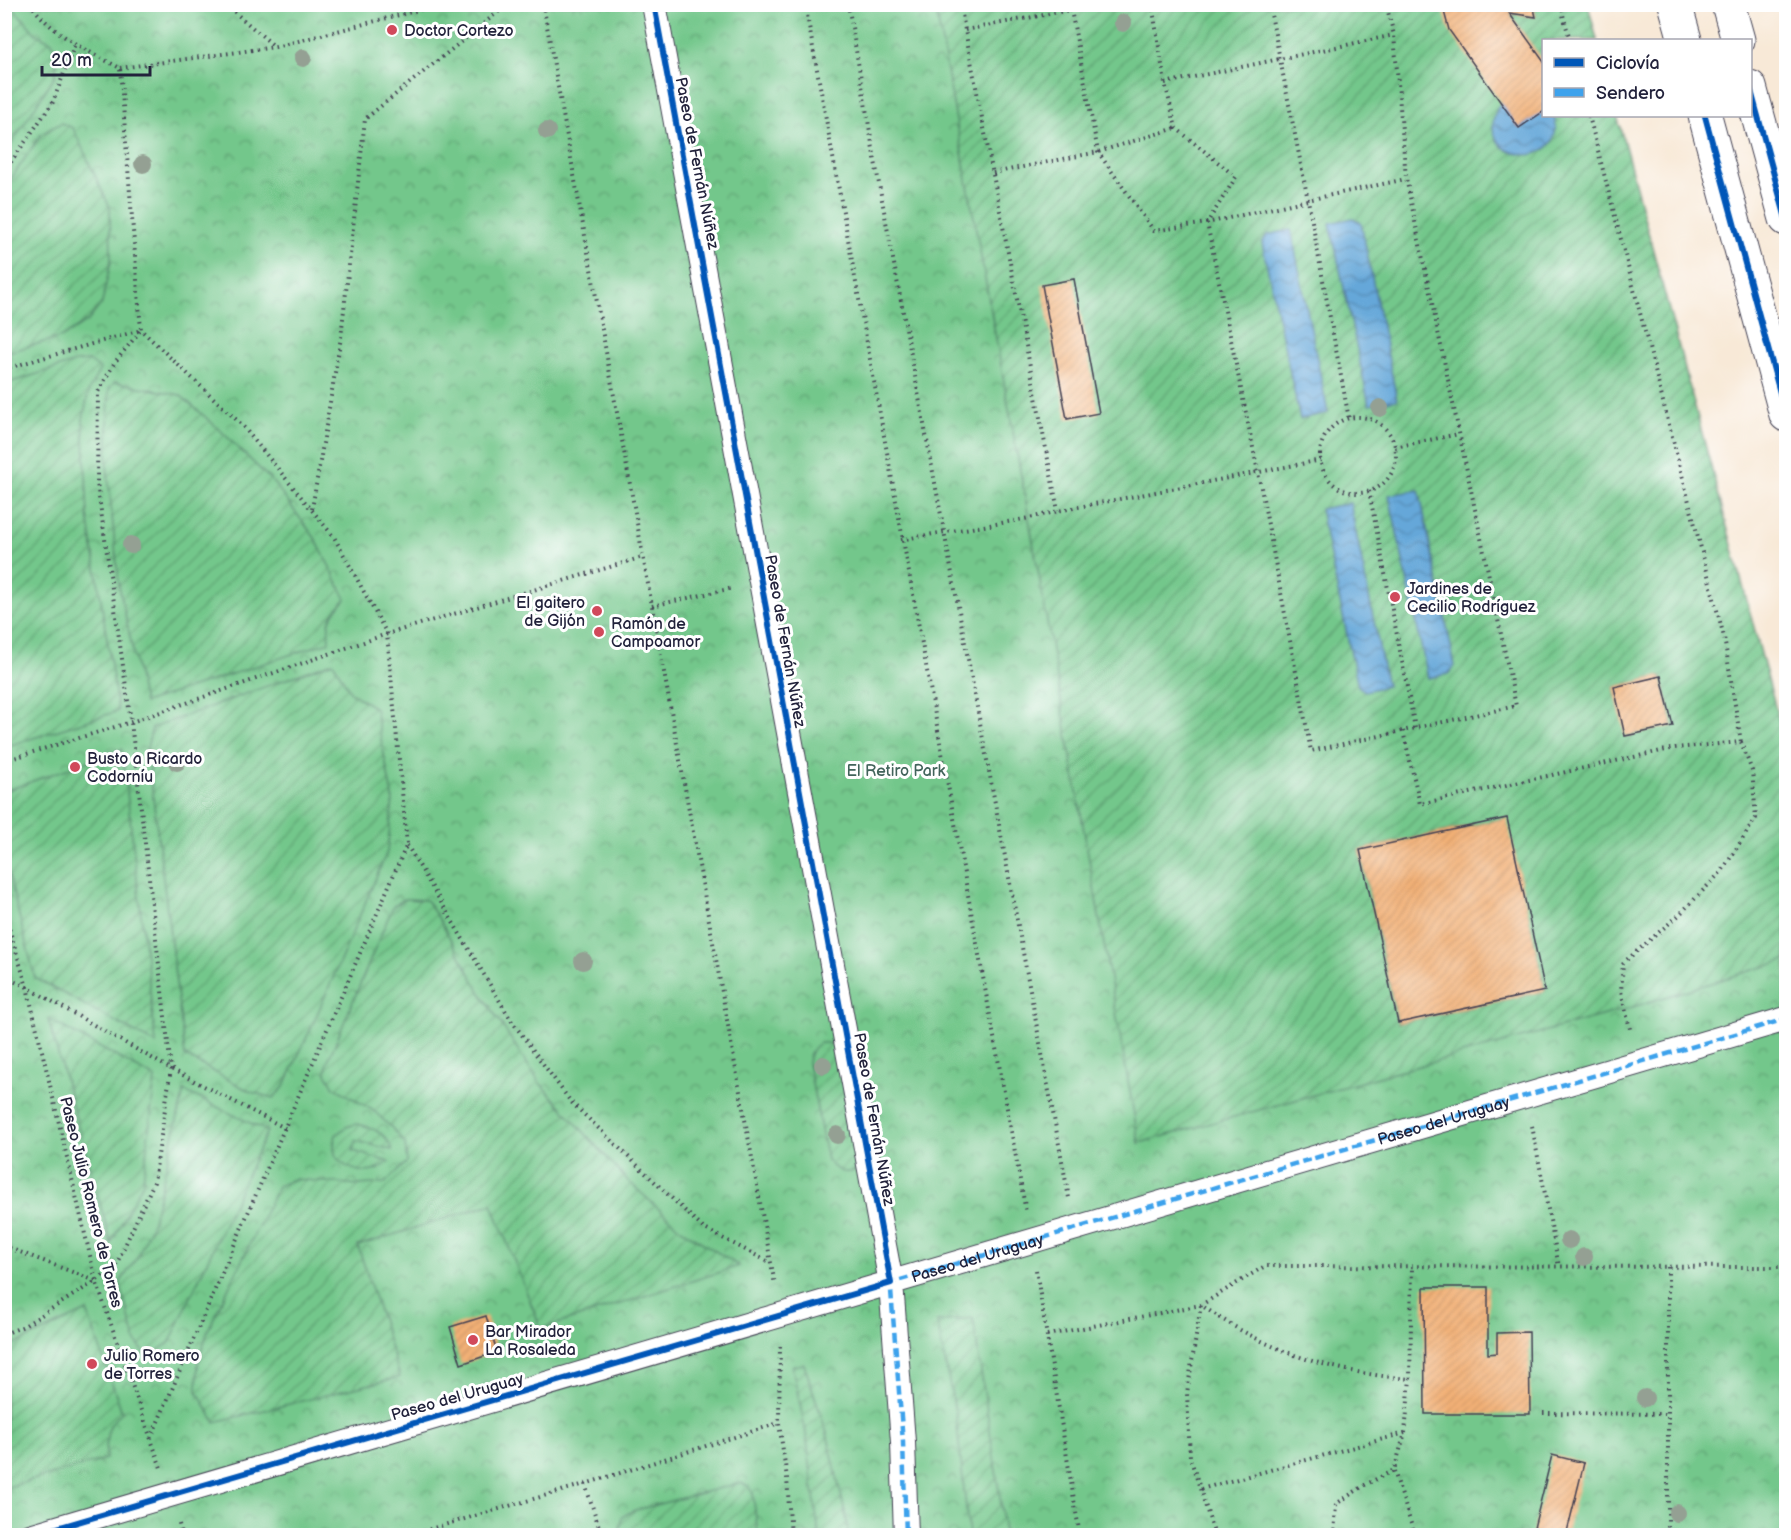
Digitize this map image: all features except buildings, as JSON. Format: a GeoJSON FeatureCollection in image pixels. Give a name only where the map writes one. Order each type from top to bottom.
{"type":"FeatureCollection","features":[{"type":"Feature","properties":{"kind":"main road"},"geometry":{"type":"LineString","coordinates":[[1675,4],[1685,39]]}},
{"type":"Feature","properties":{"kind":"main road"},"geometry":{"type":"LineString","coordinates":[[1728,4],[1738,39]]}},
{"type":"Feature","properties":{"kind":"main road"},"geometry":{"type":"LineString","coordinates":[[1752,94],[1786,219]]}},
{"type":"Feature","properties":{"kind":"main road"},"geometry":{"type":"LineString","coordinates":[[1706,117],[1786,414]]}},
{"type":"Feature","properties":{"kind":"street","name":"Paseo de Fernán Núñez"},"geometry":{"type":"LineString","coordinates":[[654,4],[891,1283],[903,1442],[906,1536]]}},
{"type":"Feature","properties":{"kind":"street","name":"Paseo del Uruguay"},"geometry":{"type":"LineString","coordinates":[[30,1536],[1786,1019]]}},
{"type":"Feature","properties":{"kind":"path"},"geometry":{"type":"LineString","coordinates":[[31,4],[41,19],[75,44],[120,68],[274,47],[442,4]]}},
{"type":"Feature","properties":{"kind":"path"},"geometry":{"type":"LineString","coordinates":[[225,4],[274,47]]}},
{"type":"Feature","properties":{"kind":"path"},"geometry":{"type":"LineString","coordinates":[[311,510],[341,337],[365,120],[508,4]]}},
{"type":"Feature","properties":{"kind":"path"},"geometry":{"type":"LineString","coordinates":[[543,4],[781,1315],[779,1423],[787,1478],[791,1536]]}},
{"type":"Feature","properties":{"kind":"path"},"geometry":{"type":"LineString","coordinates":[[805,4],[901,540],[1031,1241],[1080,1536]]}},
{"type":"Feature","properties":{"kind":"path"},"geometry":{"type":"LineString","coordinates":[[848,4],[879,184],[1075,1228]]}},
{"type":"Feature","properties":{"kind":"path"},"geometry":{"type":"LineString","coordinates":[[960,4],[1058,511]]}},
{"type":"Feature","properties":{"kind":"path"},"geometry":{"type":"LineString","coordinates":[[965,30],[1101,4]]}},
{"type":"Feature","properties":{"kind":"path"},"geometry":{"type":"LineString","coordinates":[[1152,4],[1165,82],[1176,128],[1236,177],[1207,223],[1258,472],[1311,751],[1516,706],[1406,178],[1394,35],[1386,4]]}},
{"type":"Feature","properties":{"kind":"path"},"geometry":{"type":"LineString","coordinates":[[1269,4],[1349,419]]}},
{"type":"Feature","properties":{"kind":"path"},"geometry":{"type":"LineString","coordinates":[[1560,4],[1570,39]]}},
{"type":"Feature","properties":{"kind":"path"},"geometry":{"type":"LineString","coordinates":[[1071,10],[1098,152],[1154,231],[1207,223],[1406,178]]}},
{"type":"Feature","properties":{"kind":"path"},"geometry":{"type":"LineString","coordinates":[[1165,82],[1394,35]]}},
{"type":"Feature","properties":{"kind":"path"},"geometry":{"type":"LineString","coordinates":[[4,172],[53,102],[75,44]]}},
{"type":"Feature","properties":{"kind":"path"},"geometry":{"type":"LineString","coordinates":[[120,68],[141,330],[241,424],[334,537],[387,634],[407,844],[511,1020],[571,1101],[703,1228],[771,1263]]}},
{"type":"Feature","properties":{"kind":"path"},"geometry":{"type":"LineString","coordinates":[[1589,117],[1724,637],[1741,742],[1752,771],[1756,818],[1722,871],[1679,915],[1623,963],[1621,991],[1637,1063]]}},
{"type":"Feature","properties":{"kind":"path"},"geometry":{"type":"LineString","coordinates":[[993,172],[1098,152],[1176,128]]}},
{"type":"Feature","properties":{"kind":"path"},"geometry":{"type":"LineString","coordinates":[[4,369],[141,330]]}},
{"type":"Feature","properties":{"kind":"path"},"geometry":{"type":"LineString","coordinates":[[4,1334],[24,1326],[96,1281],[116,1265],[154,1182],[171,1069],[130,722],[97,483],[98,392],[115,362],[141,330]]}},
{"type":"Feature","properties":{"kind":"path"},"geometry":{"type":"LineString","coordinates":[[1362,417],[1374,421],[1385,429],[1395,447],[1395,465],[1389,477],[1380,486],[1370,491],[1358,493],[1345,491],[1335,485],[1321,466],[1320,453],[1328,431],[1338,423],[1349,419],[1362,417]]}},
{"type":"Feature","properties":{"kind":"path"},"geometry":{"type":"LineString","coordinates":[[1395,447],[1459,434]]}},
{"type":"Feature","properties":{"kind":"path"},"geometry":{"type":"LineString","coordinates":[[901,540],[1029,519],[1058,511],[1321,460]]}},
{"type":"Feature","properties":{"kind":"path"},"geometry":{"type":"LineString","coordinates":[[1370,491],[1414,729]]}},
{"type":"Feature","properties":{"kind":"path"},"geometry":{"type":"LineString","coordinates":[[4,761],[130,722],[387,634],[643,557]]}},
{"type":"Feature","properties":{"kind":"path"},"geometry":{"type":"LineString","coordinates":[[652,606],[761,582]]}},
{"type":"Feature","properties":{"kind":"path"},"geometry":{"type":"LineString","coordinates":[[1403,731],[1420,804],[1675,748],[1741,742]]}},
{"type":"Feature","properties":{"kind":"path"},"geometry":{"type":"LineString","coordinates":[[151,1438],[407,844]]}},
{"type":"Feature","properties":{"kind":"path"},"geometry":{"type":"LineString","coordinates":[[4,976],[171,1069],[285,1128]]}},
{"type":"Feature","properties":{"kind":"path"},"geometry":{"type":"LineString","coordinates":[[1526,1096],[1559,1267]]}},
{"type":"Feature","properties":{"kind":"path"},"geometry":{"type":"LineString","coordinates":[[4,1246],[96,1281]]}},
{"type":"Feature","properties":{"kind":"path"},"geometry":{"type":"LineString","coordinates":[[1047,1335],[1201,1305],[1265,1266],[1786,1267]]}},
{"type":"Feature","properties":{"kind":"path"},"geometry":{"type":"LineString","coordinates":[[1412,1266],[1410,1379],[1406,1433],[1394,1470],[1415,1536]]}},
{"type":"Feature","properties":{"kind":"path"},"geometry":{"type":"LineString","coordinates":[[1668,1267],[1668,1536]]}},
{"type":"Feature","properties":{"kind":"path"},"geometry":{"type":"LineString","coordinates":[[1201,1305],[1231,1326],[1267,1345],[1318,1364],[1369,1376],[1410,1379]]}},
{"type":"Feature","properties":{"kind":"path"},"geometry":{"type":"LineString","coordinates":[[1201,1305],[1187,1394],[1190,1457],[1215,1536]]}},
{"type":"Feature","properties":{"kind":"path"},"geometry":{"type":"LineString","coordinates":[[1543,1413],[1668,1414]]}},
{"type":"Feature","properties":{"kind":"path"},"geometry":{"type":"LineString","coordinates":[[406,1536],[585,1484],[779,1423]]}},
{"type":"Feature","properties":{"kind":"path"},"geometry":{"type":"LineString","coordinates":[[1200,1489],[1406,1433]]}},
{"type":"Feature","properties":{"kind":"path"},"geometry":{"type":"LineString","coordinates":[[1335,1536],[1336,1504],[1394,1470]]}},
{"type":"Feature","properties":{"kind":"path"},"geometry":{"type":"LineString","coordinates":[[585,1484],[602,1536]]}},
{"type":"Feature","properties":{"kind":"green space"},"geometry":{"type":"Polygon","coordinates":[[[10,4],[36,34],[52,42],[58,59],[54,77],[5,154],[4,5],[10,4]]]}},
{"type":"Feature","properties":{"kind":"green space","name":"El Retiro Park"},"geometry":{"type":"Polygon","coordinates":[[[5,5],[1588,5],[1597,39],[1542,39],[1542,117],[1617,117],[1786,747],[1786,1535],[5,1536],[5,5]]]}},
{"type":"Feature","properties":{"kind":"green space","name":"Jardines de Cecilio Rodríguez"},"geometry":{"type":"Polygon","coordinates":[[[935,5],[1442,5],[1519,128],[1542,112],[1542,117],[1617,117],[1786,747],[1786,960],[1626,1009],[1139,1143],[1029,519],[935,5]],[[1661,676],[1614,687],[1626,736],[1673,725],[1661,676]],[[1506,818],[1360,850],[1398,1023],[1545,991],[1506,818]]]}},
{"type":"Feature","properties":{"kind":"green space"},"geometry":{"type":"Polygon","coordinates":[[[1533,5],[1588,5],[1597,39],[1542,39],[1542,61],[1509,13],[1536,17],[1533,5]]]}},
{"type":"Feature","properties":{"kind":"green space"},"geometry":{"type":"Polygon","coordinates":[[[61,123],[73,128],[110,208],[111,261],[102,303],[88,321],[62,337],[5,353],[5,188],[41,134],[61,123]]]}},
{"type":"Feature","properties":{"kind":"green space"},"geometry":{"type":"Polygon","coordinates":[[[89,361],[100,369],[89,390],[83,419],[88,515],[118,711],[5,747],[5,384],[76,362],[89,361]]]}},
{"type":"Feature","properties":{"kind":"green space"},"geometry":{"type":"Polygon","coordinates":[[[115,382],[180,395],[272,481],[315,538],[346,599],[331,618],[329,642],[144,703],[119,586],[107,465],[109,389],[115,382]]]}},
{"type":"Feature","properties":{"kind":"green space"},"geometry":{"type":"Polygon","coordinates":[[[333,662],[351,693],[375,708],[393,800],[387,852],[284,1087],[273,1098],[251,1092],[185,1056],[147,748],[152,728],[333,662]]]}},
{"type":"Feature","properties":{"kind":"green space"},"geometry":{"type":"Polygon","coordinates":[[[122,749],[156,1044],[35,978],[5,861],[5,791],[122,749]]]}},
{"type":"Feature","properties":{"kind":"green space"},"geometry":{"type":"Polygon","coordinates":[[[405,899],[426,900],[481,993],[539,1082],[627,1180],[681,1229],[739,1266],[541,1329],[492,1204],[358,1246],[400,1377],[215,1422],[197,1391],[198,1363],[208,1330],[278,1186],[295,1179],[359,1185],[385,1183],[407,1162],[405,1143],[393,1129],[374,1111],[334,1087],[326,1073],[327,1063],[393,906],[405,899]]]}},
{"type":"Feature","properties":{"kind":"green space"},"geometry":{"type":"Polygon","coordinates":[[[48,1019],[155,1078],[143,1182],[111,1243],[48,1019]]]}},
{"type":"Feature","properties":{"kind":"green space"},"geometry":{"type":"Polygon","coordinates":[[[819,1043],[837,1045],[860,1168],[850,1172],[838,1170],[827,1160],[808,1063],[811,1052],[819,1043]]]}},
{"type":"Feature","properties":{"kind":"green space"},"geometry":{"type":"Polygon","coordinates":[[[184,1091],[267,1131],[170,1342],[148,1358],[135,1340],[120,1283],[138,1256],[153,1221],[184,1091]]]}},
{"type":"Feature","properties":{"kind":"green space"},"geometry":{"type":"Polygon","coordinates":[[[357,1124],[379,1132],[390,1144],[392,1150],[356,1141],[353,1151],[389,1162],[379,1169],[366,1172],[347,1167],[335,1154],[336,1135],[346,1127],[357,1124]]]}},
{"type":"Feature","properties":{"kind":"green space"},"geometry":{"type":"Polygon","coordinates":[[[87,1311],[122,1412],[109,1427],[106,1459],[5,1488],[5,1349],[87,1311]]]}},
{"type":"Feature","properties":{"kind":"green space"},"geometry":{"type":"Polygon","coordinates":[[[973,1318],[1004,1535],[969,1535],[956,1416],[937,1322],[973,1318]]]}},
{"type":"Feature","properties":{"kind":"green space"},"geometry":{"type":"Polygon","coordinates":[[[804,1364],[827,1433],[847,1521],[848,1535],[819,1535],[806,1433],[792,1366],[804,1364]]]}},
{"type":"Feature","properties":{"kind":"green space"},"geometry":{"type":"Polygon","coordinates":[[[740,1483],[749,1486],[753,1494],[758,1535],[621,1535],[622,1517],[632,1511],[740,1483]]]}},
{"type":"Feature","properties":{"kind":"water"},"geometry":{"type":"Polygon","coordinates":[[[1501,102],[1519,128],[1542,112],[1542,117],[1554,117],[1555,135],[1547,148],[1534,154],[1519,154],[1505,149],[1496,138],[1493,122],[1501,102]]]}},
{"type":"Feature","properties":{"kind":"water"},"geometry":{"type":"Polygon","coordinates":[[[1353,218],[1361,223],[1397,400],[1369,405],[1330,223],[1353,218]]]}},
{"type":"Feature","properties":{"kind":"water"},"geometry":{"type":"Polygon","coordinates":[[[1291,230],[1328,413],[1300,419],[1262,243],[1267,235],[1291,230]]]}},
{"type":"Feature","properties":{"kind":"water"},"geometry":{"type":"Polygon","coordinates":[[[1419,490],[1455,666],[1448,674],[1428,678],[1389,495],[1419,490]]]}},
{"type":"Feature","properties":{"kind":"water"},"geometry":{"type":"Polygon","coordinates":[[[1350,503],[1387,686],[1365,691],[1358,686],[1320,509],[1350,503]]]}},
{"type":"Feature","properties":{"kind":"marked path"},"geometry":{"type":"LineString","coordinates":[[887,1284],[1786,1019]]}},
{"type":"Feature","properties":{"kind":"marked path"},"geometry":{"type":"LineString","coordinates":[[890,1278],[903,1442],[906,1536]]}},
{"type":"Feature","properties":{"kind":"cycle path"},"geometry":{"type":"LineString","coordinates":[[30,1536],[891,1283],[654,4]]}},
{"type":"Feature","properties":{"kind":"cycle path"},"geometry":{"type":"LineString","coordinates":[[1752,94],[1786,219]]}},
{"type":"Feature","properties":{"kind":"cycle path"},"geometry":{"type":"LineString","coordinates":[[1705,117],[1786,415]]}},
{"type":"Feature","properties":{"kind":"place","name":"Doctor Cortezo"},"geometry":{"type":"Point","coordinates":[392,30]}},
{"type":"Feature","properties":{"kind":"place","name":"Jardines de Cecilio Rodríguez"},"geometry":{"type":"Point","coordinates":[1395,597]}},
{"type":"Feature","properties":{"kind":"place","name":"El gaitero de Gijón"},"geometry":{"type":"Point","coordinates":[597,611]}},
{"type":"Feature","properties":{"kind":"place","name":"Ramón de Campoamor"},"geometry":{"type":"Point","coordinates":[599,632]}},
{"type":"Feature","properties":{"kind":"place","name":"Busto a Ricardo Codorníu"},"geometry":{"type":"Point","coordinates":[75,767]}},
{"type":"Feature","properties":{"kind":"place","name":"Bar Mirador La Rosaleda"},"geometry":{"type":"Point","coordinates":[473,1340]}},
{"type":"Feature","properties":{"kind":"place","name":"Julio Romero de Torres"},"geometry":{"type":"Point","coordinates":[92,1364]}}]}
